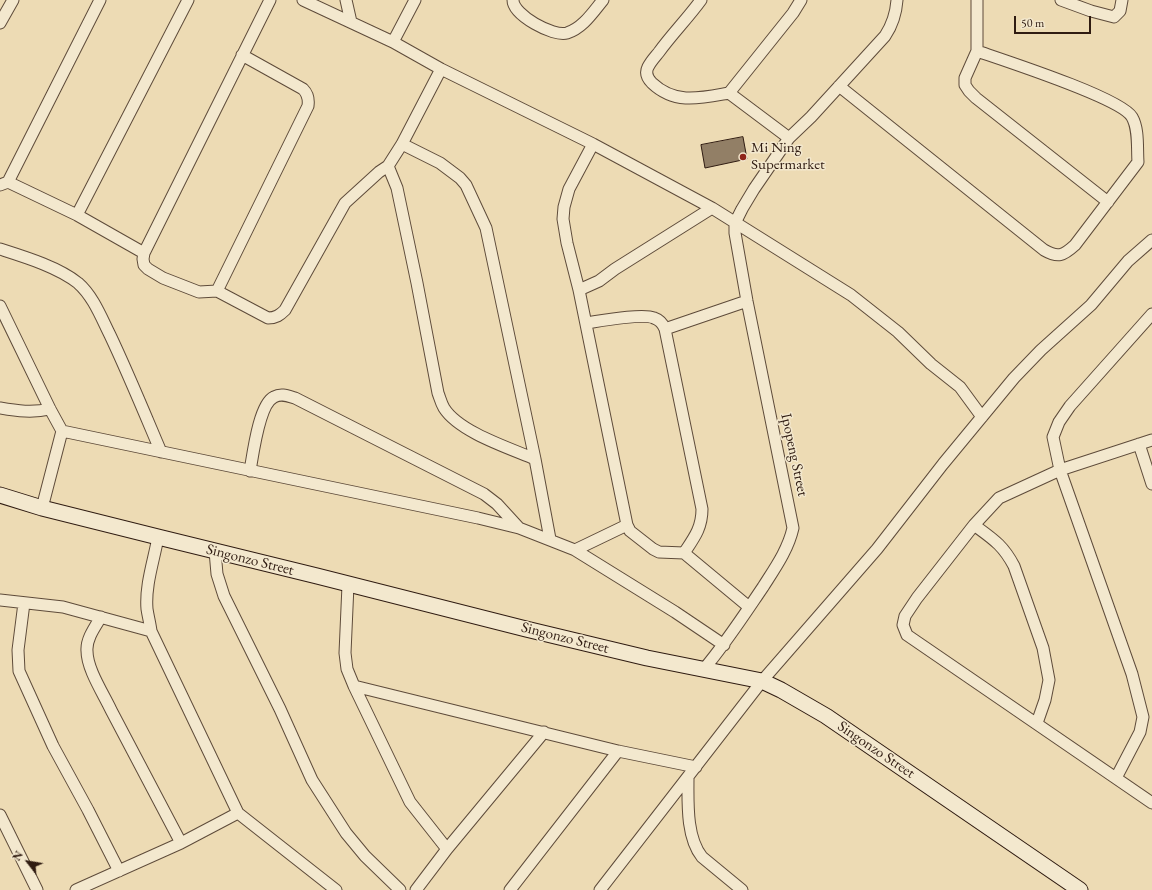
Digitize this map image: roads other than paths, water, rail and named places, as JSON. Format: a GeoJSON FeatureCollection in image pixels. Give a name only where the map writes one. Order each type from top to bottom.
{"type":"FeatureCollection","features":[{"type":"Feature","properties":{"kind":"street"},"geometry":{"type":"LineString","coordinates":[[0,23],[13,0]]}},
{"type":"Feature","properties":{"kind":"street"},"geometry":{"type":"LineString","coordinates":[[100,0],[4,183],[77,215],[144,253]]}},
{"type":"Feature","properties":{"kind":"street"},"geometry":{"type":"LineString","coordinates":[[77,215],[188,0]]}},
{"type":"Feature","properties":{"kind":"street"},"geometry":{"type":"LineString","coordinates":[[270,0],[144,253],[144,265],[163,278],[199,292],[217,291],[268,318],[273,318],[280,314],[285,310],[345,203],[379,172],[388,166],[402,144],[441,69]]}},
{"type":"Feature","properties":{"kind":"street"},"geometry":{"type":"LineString","coordinates":[[303,0],[393,42],[441,69],[593,144],[735,222],[851,296],[898,332],[931,364],[960,387],[982,417]]}},
{"type":"Feature","properties":{"kind":"street"},"geometry":{"type":"LineString","coordinates":[[346,0],[351,22]]}},
{"type":"Feature","properties":{"kind":"street"},"geometry":{"type":"LineString","coordinates":[[393,42],[415,0]]}},
{"type":"Feature","properties":{"kind":"street"},"geometry":{"type":"LineString","coordinates":[[513,0],[513,4],[520,15],[550,30],[563,34],[576,29],[582,24],[603,0]]}},
{"type":"Feature","properties":{"kind":"street"},"geometry":{"type":"LineString","coordinates":[[702,0],[668,40],[648,66],[646,71],[647,78],[663,91],[676,98],[704,98],[729,93],[793,13],[801,0]]}},
{"type":"Feature","properties":{"kind":"street"},"geometry":{"type":"LineString","coordinates":[[735,222],[754,189],[789,138],[811,117],[885,36],[892,25],[897,0]]}},
{"type":"Feature","properties":{"kind":"street"},"geometry":{"type":"LineString","coordinates":[[977,0],[977,51],[965,78],[965,85],[976,98],[1108,202]]}},
{"type":"Feature","properties":{"kind":"street"},"geometry":{"type":"LineString","coordinates":[[1062,0],[1091,11],[1114,17],[1120,10],[1122,0]]}},
{"type":"Feature","properties":{"kind":"street"},"geometry":{"type":"LineString","coordinates":[[839,86],[1032,241],[1050,253],[1061,255],[1066,253],[1075,245],[1138,162],[1136,130],[1132,116],[1116,104],[1080,88],[977,51]]}},
{"type":"Feature","properties":{"kind":"street"},"geometry":{"type":"LineString","coordinates":[[217,291],[308,106],[309,100],[303,89],[242,55]]}},
{"type":"Feature","properties":{"kind":"street"},"geometry":{"type":"LineString","coordinates":[[729,93],[789,138]]}},
{"type":"Feature","properties":{"kind":"street"},"geometry":{"type":"LineString","coordinates":[[402,144],[440,163],[460,178],[466,184],[486,228],[535,459],[550,539]]}},
{"type":"Feature","properties":{"kind":"street"},"geometry":{"type":"LineString","coordinates":[[593,144],[569,189],[564,207],[564,219],[567,243],[579,290],[627,525],[630,531],[659,552],[684,553],[749,608]]}},
{"type":"Feature","properties":{"kind":"street"},"geometry":{"type":"LineString","coordinates":[[388,166],[396,188],[417,283],[438,393],[444,407],[460,424],[473,432],[535,459]]}},
{"type":"Feature","properties":{"kind":"street"},"geometry":{"type":"LineString","coordinates":[[579,290],[599,281],[615,269],[712,208]]}},
{"type":"Feature","properties":{"kind":"street","name":"Ipopeng Street"},"geometry":{"type":"LineString","coordinates":[[704,670],[724,645],[783,554],[791,538],[793,528],[746,301],[735,232],[735,222]]}},
{"type":"Feature","properties":{"kind":"street"},"geometry":{"type":"LineString","coordinates":[[600,890],[762,681],[877,549],[942,464],[1014,378],[1033,357],[1091,305],[1128,261],[1152,240]]}},
{"type":"Feature","properties":{"kind":"street"},"geometry":{"type":"LineString","coordinates":[[0,249],[22,256],[63,273],[78,284],[92,301],[125,367],[161,452]]}},
{"type":"Feature","properties":{"kind":"street"},"geometry":{"type":"LineString","coordinates":[[666,328],[746,301]]}},
{"type":"Feature","properties":{"kind":"street"},"geometry":{"type":"LineString","coordinates":[[0,306],[62,431],[42,508]]}},
{"type":"Feature","properties":{"kind":"street"},"geometry":{"type":"LineString","coordinates":[[1116,778],[1140,732],[1143,724],[1143,718],[1132,674],[1096,568],[1060,470],[1053,437],[1059,422],[1070,406],[1152,314]]}},
{"type":"Feature","properties":{"kind":"street"},"geometry":{"type":"LineString","coordinates":[[586,323],[632,317],[653,317],[662,323],[666,328],[702,509],[702,519],[699,529],[684,553]]}},
{"type":"Feature","properties":{"kind":"street"},"geometry":{"type":"LineString","coordinates":[[250,471],[262,414],[266,404],[274,397],[284,395],[295,398],[484,494],[497,504],[519,528]]}},
{"type":"Feature","properties":{"kind":"street"},"geometry":{"type":"LineString","coordinates":[[0,408],[22,412],[50,409]]}},
{"type":"Feature","properties":{"kind":"street"},"geometry":{"type":"LineString","coordinates":[[62,431],[519,528],[575,550],[676,612],[724,645]]}},
{"type":"Feature","properties":{"kind":"street"},"geometry":{"type":"LineString","coordinates":[[1152,440],[1060,470],[999,498],[974,525],[917,598],[905,616],[903,626],[907,635],[1152,803]]}},
{"type":"Feature","properties":{"kind":"street"},"geometry":{"type":"LineString","coordinates":[[1139,444],[1152,484]]}},
{"type":"Feature","properties":{"kind":"street","name":"Singonzo Street"},"geometry":{"type":"LineString","coordinates":[[0,495],[42,508],[348,585],[639,656],[762,681],[781,690],[826,716],[1080,890]]}},
{"type":"Feature","properties":{"kind":"street"},"geometry":{"type":"LineString","coordinates":[[575,550],[627,525]]}},
{"type":"Feature","properties":{"kind":"street"},"geometry":{"type":"LineString","coordinates":[[974,525],[1000,545],[1008,554],[1014,566],[1043,648],[1049,680],[1037,723]]}},
{"type":"Feature","properties":{"kind":"street"},"geometry":{"type":"LineString","coordinates":[[158,537],[147,599],[151,631],[238,813],[330,888]]}},
{"type":"Feature","properties":{"kind":"street"},"geometry":{"type":"LineString","coordinates":[[215,551],[218,574],[224,596],[280,709],[312,780],[346,833],[365,856],[400,890]]}},
{"type":"Feature","properties":{"kind":"street"},"geometry":{"type":"LineString","coordinates":[[348,585],[345,653],[347,669],[410,802],[447,849]]}},
{"type":"Feature","properties":{"kind":"street"},"geometry":{"type":"LineString","coordinates":[[0,600],[63,607],[151,631]]}},
{"type":"Feature","properties":{"kind":"street"},"geometry":{"type":"LineString","coordinates":[[24,603],[17,661],[20,676],[53,746],[119,871]]}},
{"type":"Feature","properties":{"kind":"street"},"geometry":{"type":"LineString","coordinates":[[101,617],[89,638],[86,649],[88,659],[95,677],[181,843]]}},
{"type":"Feature","properties":{"kind":"street"},"geometry":{"type":"LineString","coordinates":[[354,686],[618,751],[696,767]]}},
{"type":"Feature","properties":{"kind":"street"},"geometry":{"type":"LineString","coordinates":[[416,890],[447,849],[544,732]]}},
{"type":"Feature","properties":{"kind":"street"},"geometry":{"type":"LineString","coordinates":[[510,890],[618,751]]}},
{"type":"Feature","properties":{"kind":"street"},"geometry":{"type":"LineString","coordinates":[[688,777],[691,826],[693,842],[697,851],[702,857],[742,890]]}},
{"type":"Feature","properties":{"kind":"street"},"geometry":{"type":"LineString","coordinates":[[76,890],[181,843],[238,813]]}},
{"type":"Feature","properties":{"kind":"street"},"geometry":{"type":"LineString","coordinates":[[0,815],[37,890]]}},
{"type":"Feature","properties":{"kind":"place","name":"Mi Ning Supermarket"},"geometry":{"type":"Point","coordinates":[743,157]}}]}
